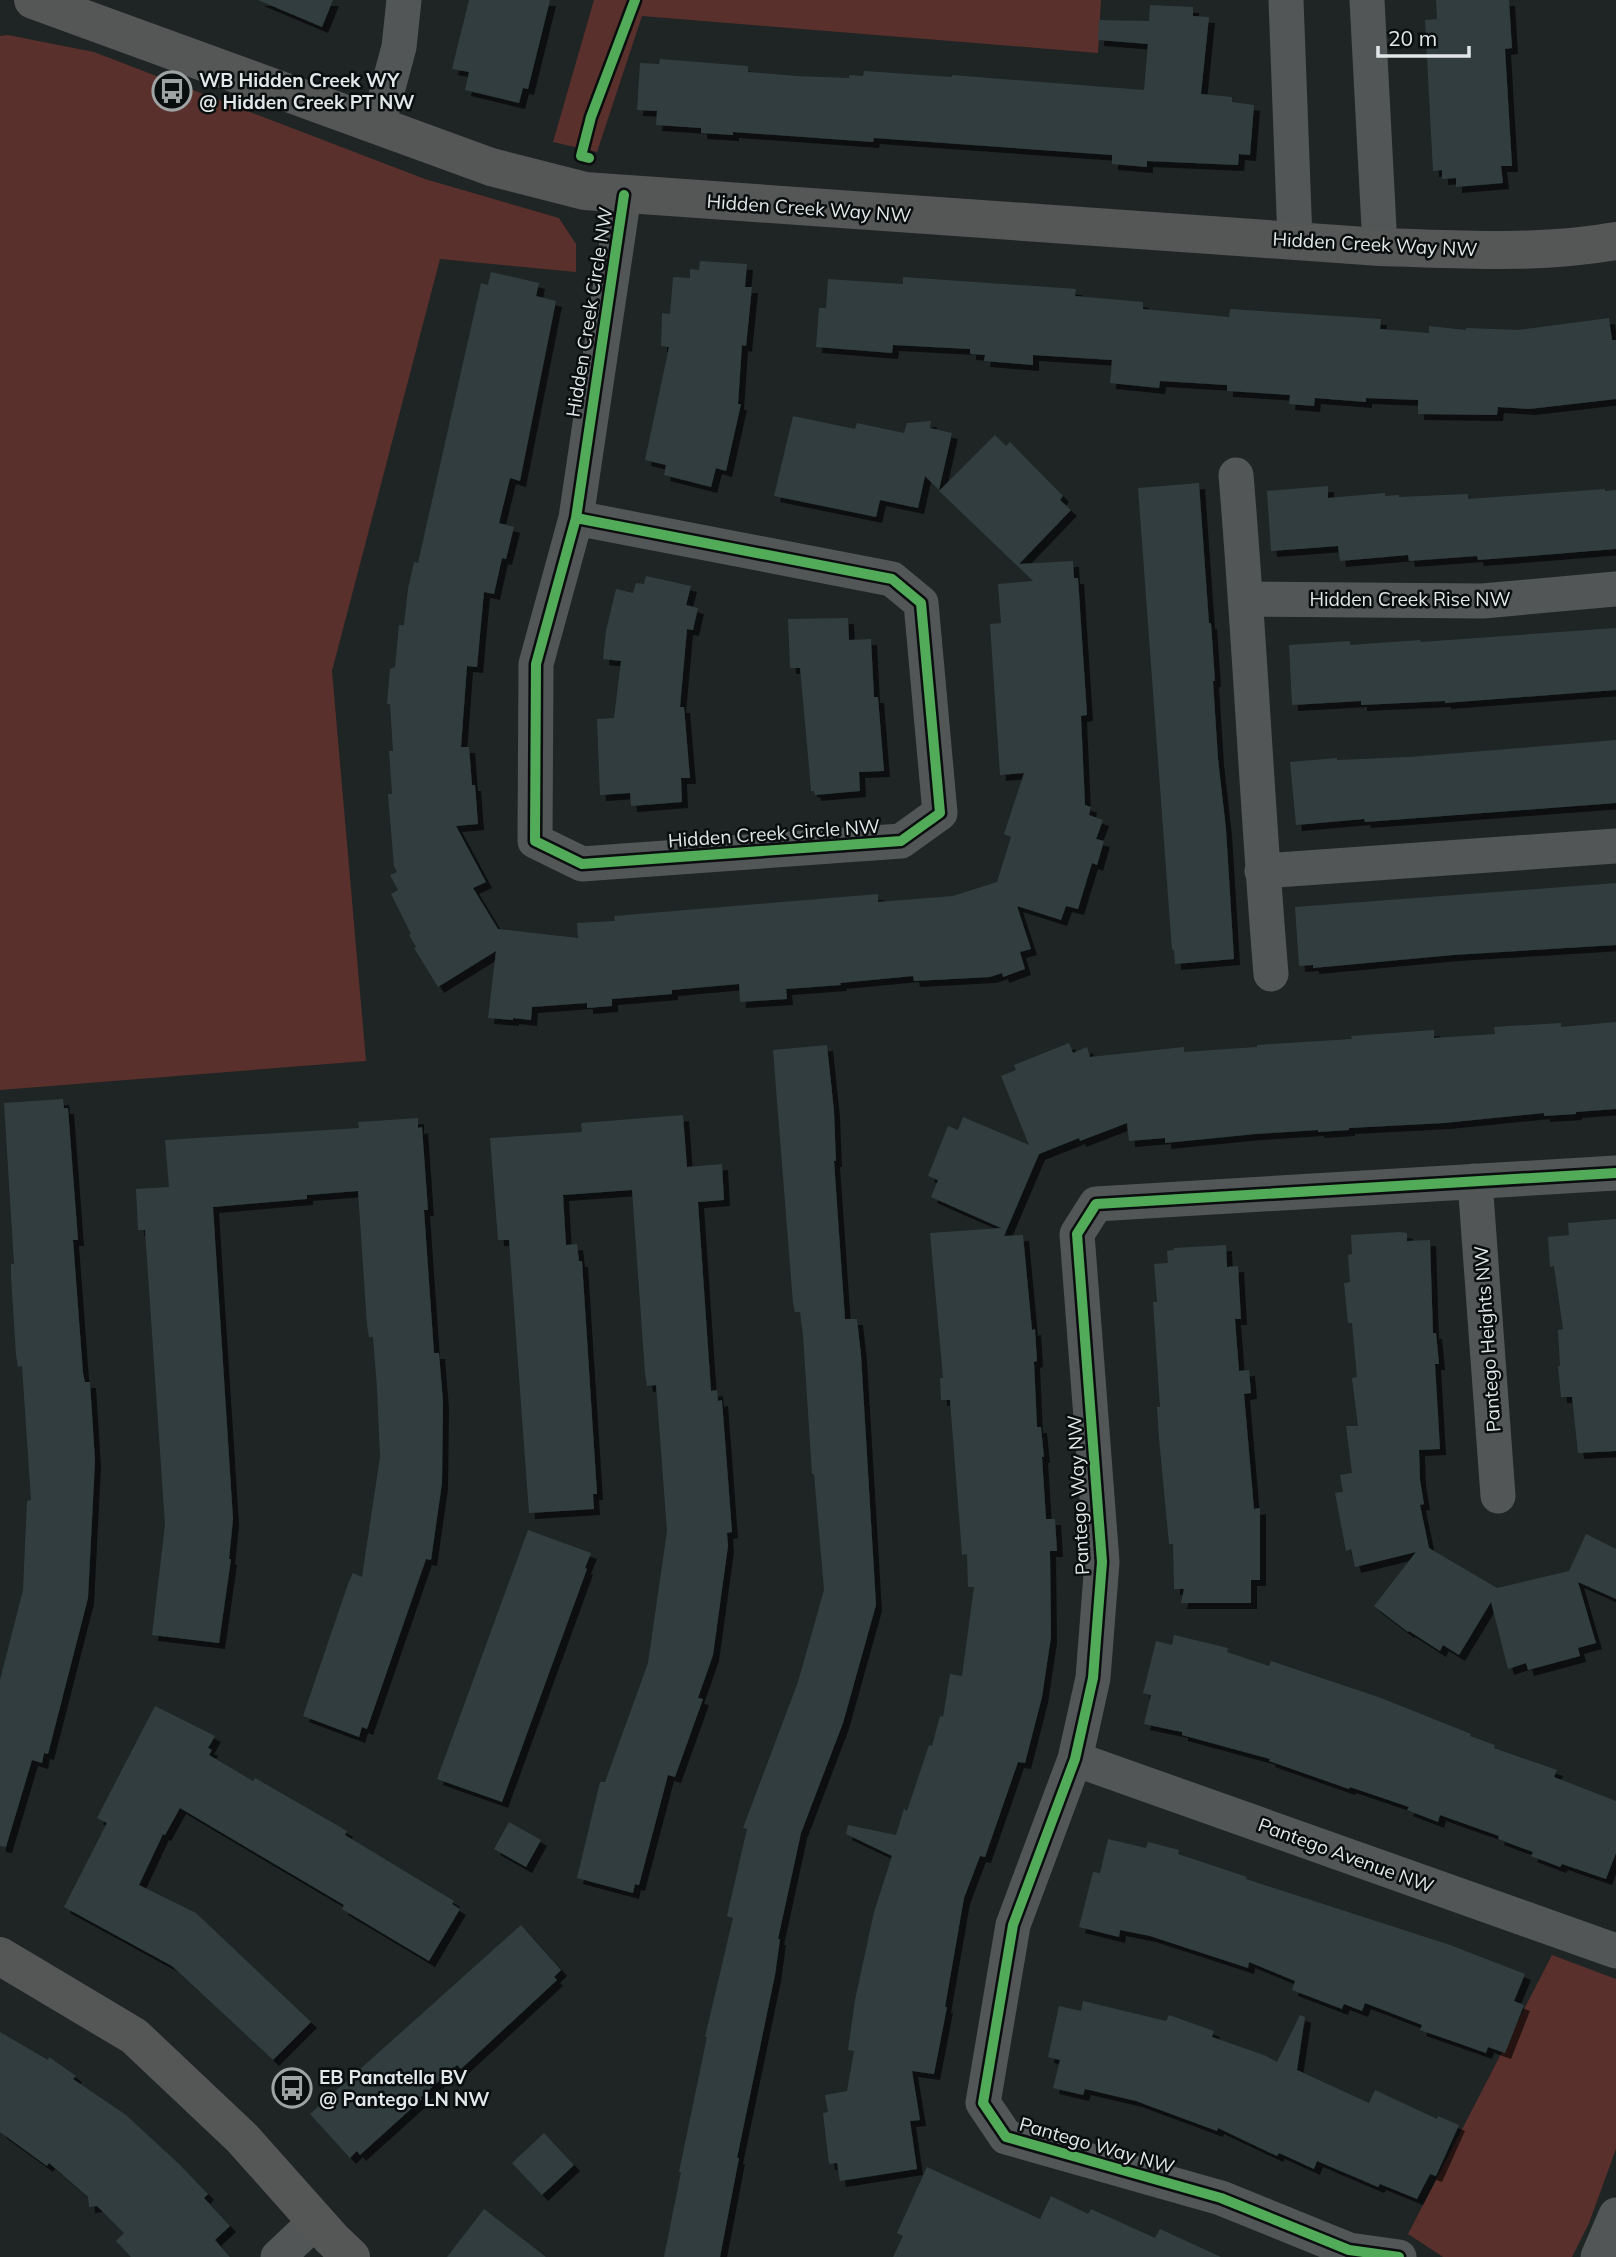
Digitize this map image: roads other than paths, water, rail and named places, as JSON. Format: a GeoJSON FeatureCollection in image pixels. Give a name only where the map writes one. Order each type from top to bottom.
{"type":"FeatureCollection","features":[{"type":"Feature","properties":{"kind":"street","name":"Hidden Creek Way NW"},"geometry":{"type":"LineString","coordinates":[[33,0],[491,167],[586,191],[1380,247],[1512,250],[1595,245],[1616,241]]}},
{"type":"Feature","properties":{"kind":"street"},"geometry":{"type":"LineString","coordinates":[[377,125],[399,47],[404,0]]}},
{"type":"Feature","properties":{"kind":"street"},"geometry":{"type":"LineString","coordinates":[[1286,0],[1296,240]]}},
{"type":"Feature","properties":{"kind":"street"},"geometry":{"type":"LineString","coordinates":[[1367,0],[1380,247]]}},
{"type":"Feature","properties":{"kind":"street","name":"Hidden Creek Circle NW"},"geometry":{"type":"LineString","coordinates":[[576,518],[892,579],[921,603],[940,813],[901,841],[582,864],[535,841],[536,664],[576,518],[624,195]]}},
{"type":"Feature","properties":{"kind":"street"},"geometry":{"type":"LineString","coordinates":[[1236,475],[1247,599],[1270,974]]}},
{"type":"Feature","properties":{"kind":"street","name":"Hidden Creek Rise NW"},"geometry":{"type":"LineString","coordinates":[[1247,599],[1483,601],[1616,589]]}},
{"type":"Feature","properties":{"kind":"street"},"geometry":{"type":"LineString","coordinates":[[1262,871],[1616,846]]}},
{"type":"Feature","properties":{"kind":"street","name":"Pantego Way NW"},"geometry":{"type":"LineString","coordinates":[[1399,2257],[1352,2254],[1221,2198],[1006,2137],[983,2103],[1013,1925],[1076,1759],[1093,1678],[1102,1562],[1077,1234],[1096,1204],[1616,1173]]}},
{"type":"Feature","properties":{"kind":"street","name":"Pantego Heights NW"},"geometry":{"type":"LineString","coordinates":[[1475,1181],[1498,1496]]}},
{"type":"Feature","properties":{"kind":"street","name":"Pantego Avenue NW"},"geometry":{"type":"LineString","coordinates":[[1076,1759],[1616,1951]]}},
{"type":"Feature","properties":{"kind":"street"},"geometry":{"type":"LineString","coordinates":[[0,1956],[134,2035],[242,2138],[350,2257]]}},
{"type":"Feature","properties":{"kind":"street"},"geometry":{"type":"LineString","coordinates":[[1598,2257],[1616,2215]]}},
{"type":"Feature","properties":{"kind":"street"},"geometry":{"type":"LineString","coordinates":[[278,2257],[316,2221]]}},
{"type":"Feature","properties":{"kind":"place","name":"WB Hidden Creek WY @ Hidden Creek PT NW"},"geometry":{"type":"Point","coordinates":[172,91]}},
{"type":"Feature","properties":{"kind":"place","name":"EB Panatella BV @ Pantego LN NW"},"geometry":{"type":"Point","coordinates":[292,2088]}}]}
